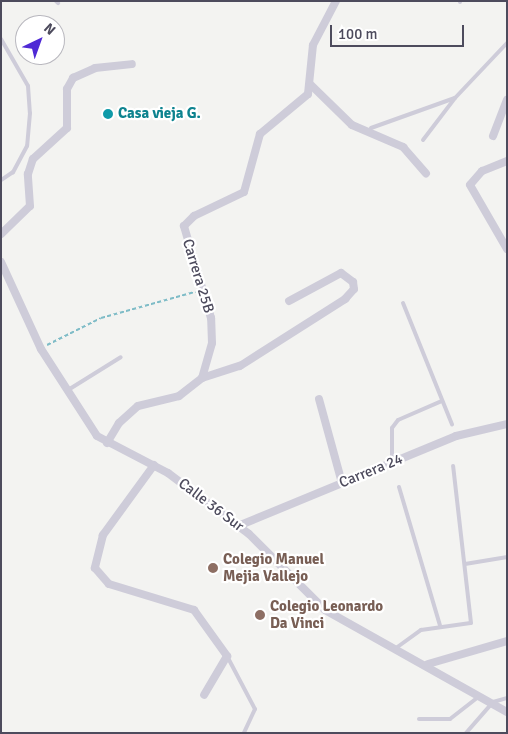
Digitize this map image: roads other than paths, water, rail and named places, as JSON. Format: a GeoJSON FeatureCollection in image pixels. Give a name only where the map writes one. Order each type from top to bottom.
{"type":"FeatureCollection","features":[{"type":"Feature","properties":{"kind":"street"},"geometry":{"type":"LineString","coordinates":[[336,1],[313,46],[311,85],[352,125],[395,142],[426,173]]}},
{"type":"Feature","properties":{"kind":"street"},"geometry":{"type":"LineString","coordinates":[[1,234],[30,206],[28,174],[33,159],[67,128],[67,89],[73,78],[95,68],[132,64]]}},
{"type":"Feature","properties":{"kind":"street","name":"Carrera 25B"},"geometry":{"type":"LineString","coordinates":[[202,378],[212,343],[204,290],[185,234],[187,220],[244,192],[260,134],[303,101],[311,85]]}},
{"type":"Feature","properties":{"kind":"street"},"geometry":{"type":"LineString","coordinates":[[493,136],[507,100]]}},
{"type":"Feature","properties":{"kind":"street"},"geometry":{"type":"LineString","coordinates":[[507,161],[482,171],[470,185],[507,249]]}},
{"type":"Feature","properties":{"kind":"street","name":"Calle 36 Sur"},"geometry":{"type":"LineString","coordinates":[[1,262],[41,349],[91,430],[106,443],[154,465],[238,526],[325,610],[428,664],[507,712]]}},
{"type":"Feature","properties":{"kind":"street"},"geometry":{"type":"LineString","coordinates":[[106,443],[119,422],[138,406],[179,396],[202,378],[240,366],[345,299],[354,289],[353,282],[341,273],[289,301]]}},
{"type":"Feature","properties":{"kind":"street"},"geometry":{"type":"LineString","coordinates":[[319,399],[342,483]]}},
{"type":"Feature","properties":{"kind":"street","name":"Carrera 24"},"geometry":{"type":"LineString","coordinates":[[238,526],[456,436],[507,424]]}},
{"type":"Feature","properties":{"kind":"street"},"geometry":{"type":"LineString","coordinates":[[154,465],[103,535],[96,556],[97,575],[109,584],[194,610],[227,656],[204,695]]}},
{"type":"Feature","properties":{"kind":"street"},"geometry":{"type":"LineString","coordinates":[[428,664],[507,641]]}},
{"type":"Feature","properties":{"kind":"lane"},"geometry":{"type":"LineString","coordinates":[[1,40],[26,81],[30,112],[27,146],[13,172],[1,180]]}},
{"type":"Feature","properties":{"kind":"lane"},"geometry":{"type":"LineString","coordinates":[[423,140],[456,98],[507,44]]}},
{"type":"Feature","properties":{"kind":"lane"},"geometry":{"type":"LineString","coordinates":[[371,128],[456,98]]}},
{"type":"Feature","properties":{"kind":"lane"},"geometry":{"type":"LineString","coordinates":[[403,303],[452,424]]}},
{"type":"Feature","properties":{"kind":"lane"},"geometry":{"type":"LineString","coordinates":[[66,391],[121,357]]}},
{"type":"Feature","properties":{"kind":"lane"},"geometry":{"type":"LineString","coordinates":[[392,464],[390,436],[398,420],[442,401]]}},
{"type":"Feature","properties":{"kind":"lane"},"geometry":{"type":"LineString","coordinates":[[396,648],[421,630],[440,625],[471,623],[453,466]]}},
{"type":"Feature","properties":{"kind":"lane"},"geometry":{"type":"LineString","coordinates":[[399,487],[440,625]]}},
{"type":"Feature","properties":{"kind":"lane"},"geometry":{"type":"LineString","coordinates":[[465,564],[507,557]]}},
{"type":"Feature","properties":{"kind":"lane"},"geometry":{"type":"LineString","coordinates":[[227,656],[255,709],[244,733]]}},
{"type":"Feature","properties":{"kind":"lane"},"geometry":{"type":"LineString","coordinates":[[419,719],[450,720],[481,695]]}},
{"type":"Feature","properties":{"kind":"lane"},"geometry":{"type":"LineString","coordinates":[[466,733],[493,702],[507,698]]}},
{"type":"Feature","properties":{"kind":"place","name":"Casa vieja G."},"geometry":{"type":"Point","coordinates":[108,114]}},
{"type":"Feature","properties":{"kind":"place","name":"Colegio Manuel Mejia Vallejo"},"geometry":{"type":"Point","coordinates":[213,568]}},
{"type":"Feature","properties":{"kind":"place","name":"Colegio Leonardo Da Vinci"},"geometry":{"type":"Point","coordinates":[260,615]}}]}
